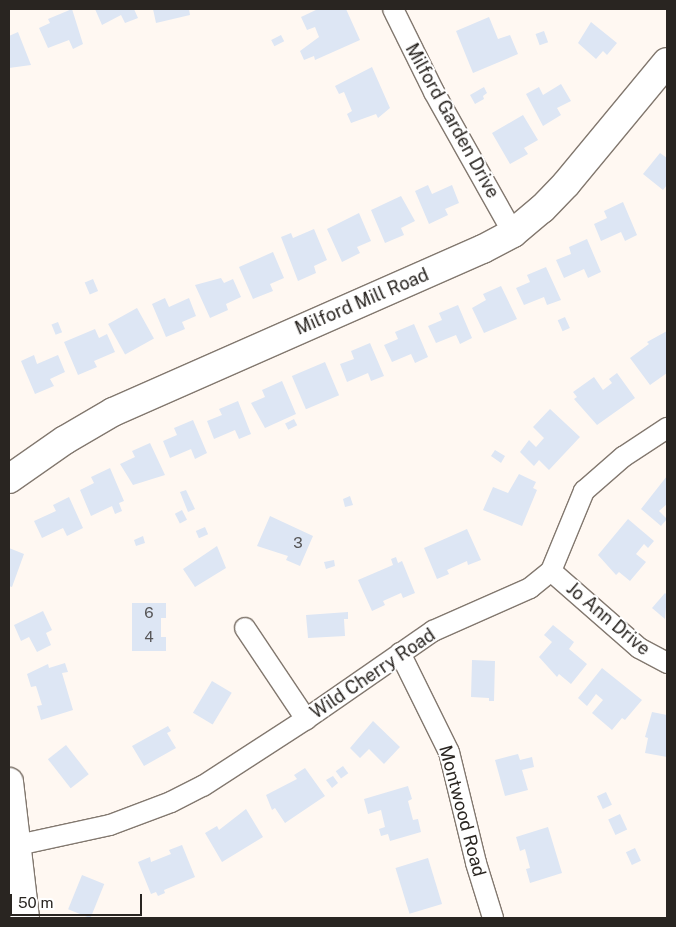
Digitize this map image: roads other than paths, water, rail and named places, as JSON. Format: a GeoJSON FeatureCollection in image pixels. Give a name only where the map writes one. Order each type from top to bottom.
{"type":"FeatureCollection","features":[{"type":"Feature","properties":{"kind":"main road","name":"Milford Mill Road"},"geometry":{"type":"LineString","coordinates":[[9,479],[65,440],[113,412],[483,249],[513,233],[542,209],[566,184],[667,62]]}},
{"type":"Feature","properties":{"kind":"main road"},"geometry":{"type":"LineString","coordinates":[[9,782],[26,918]]}},
{"type":"Feature","properties":{"kind":"street","name":"Milford Garden Drive"},"geometry":{"type":"LineString","coordinates":[[393,9],[434,92],[513,233]]}},
{"type":"Feature","properties":{"kind":"street"},"geometry":{"type":"LineString","coordinates":[[551,571],[584,491],[616,462],[667,428]]}},
{"type":"Feature","properties":{"kind":"street","name":"Wild Cherry Road"},"geometry":{"type":"LineString","coordinates":[[18,844],[141,815],[203,786],[306,719],[433,631],[509,600],[551,571]]}},
{"type":"Feature","properties":{"kind":"street","name":"Jo Ann Drive"},"geometry":{"type":"LineString","coordinates":[[551,571],[639,648],[667,663]]}},
{"type":"Feature","properties":{"kind":"street"},"geometry":{"type":"LineString","coordinates":[[245,628],[306,719]]}},
{"type":"Feature","properties":{"kind":"street","name":"Montwood Road"},"geometry":{"type":"LineString","coordinates":[[400,653],[449,752],[476,863],[493,918]]}}]}
